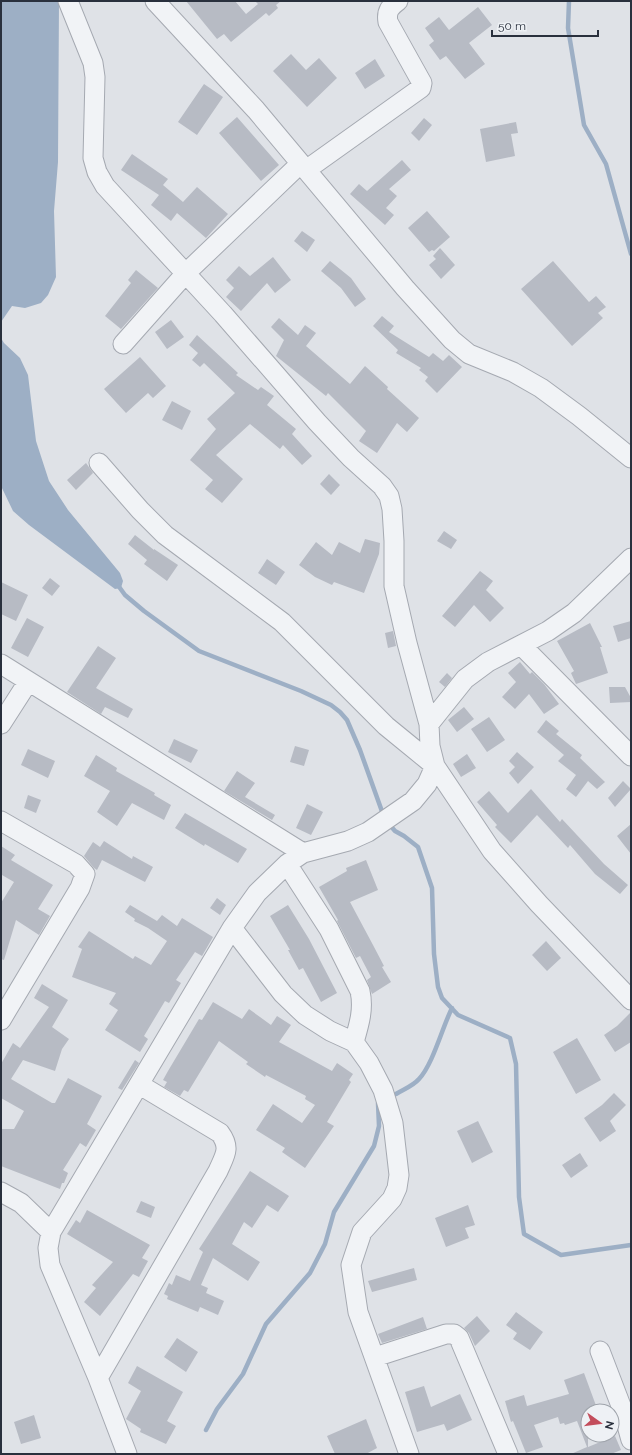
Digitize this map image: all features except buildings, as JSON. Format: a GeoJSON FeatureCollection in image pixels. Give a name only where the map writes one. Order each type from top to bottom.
{"type":"FeatureCollection","features":[{"type":"Feature","properties":{"kind":"street"},"geometry":{"type":"LineString","coordinates":[[68,1],[93,63],[95,77],[92,158],[97,172],[105,186],[134,219],[186,273],[317,422],[351,458],[382,486],[388,496],[392,510],[394,586],[407,643],[429,724],[430,746],[435,766],[427,784],[413,801],[368,832],[348,842],[303,853],[288,864],[257,893],[232,928],[140,1085],[51,1232],[48,1248],[50,1265],[98,1378],[127,1454]]}},
{"type":"Feature","properties":{"kind":"street"},"geometry":{"type":"LineString","coordinates":[[156,1],[246,98],[405,288],[452,340],[469,354],[513,372],[541,388],[579,416],[631,458]]}},
{"type":"Feature","properties":{"kind":"street"},"geometry":{"type":"LineString","coordinates":[[123,344],[186,273],[303,167],[421,88],[422,83],[388,22],[387,15],[390,8],[398,1]]}},
{"type":"Feature","properties":{"kind":"street"},"geometry":{"type":"LineString","coordinates":[[99,463],[140,510],[165,535],[282,622],[386,726],[435,766],[492,851],[539,904],[631,1000]]}},
{"type":"Feature","properties":{"kind":"street"},"geometry":{"type":"LineString","coordinates":[[429,724],[465,679],[488,662],[548,631],[574,613],[627,571]]}},
{"type":"Feature","properties":{"kind":"street"},"geometry":{"type":"LineString","coordinates":[[521,646],[631,756]]}},
{"type":"Feature","properties":{"kind":"street"},"geometry":{"type":"LineString","coordinates":[[1,664],[303,853]]}},
{"type":"Feature","properties":{"kind":"street"},"geometry":{"type":"LineString","coordinates":[[1,724],[28,682]]}},
{"type":"Feature","properties":{"kind":"street"},"geometry":{"type":"LineString","coordinates":[[1,821],[76,864],[84,874],[80,888],[1,1020]]}},
{"type":"Feature","properties":{"kind":"street"},"geometry":{"type":"LineString","coordinates":[[288,864],[329,929],[360,991],[362,1001],[361,1014],[354,1042]]}},
{"type":"Feature","properties":{"kind":"street"},"geometry":{"type":"LineString","coordinates":[[232,928],[283,994],[305,1015],[330,1031],[354,1042],[369,1063],[384,1090],[393,1123],[399,1175],[397,1188],[392,1199],[362,1232],[352,1265],[358,1312],[409,1454]]}},
{"type":"Feature","properties":{"kind":"street"},"geometry":{"type":"LineString","coordinates":[[98,1378],[218,1171],[226,1154],[226,1142],[220,1133],[140,1085]]}},
{"type":"Feature","properties":{"kind":"street"},"geometry":{"type":"LineString","coordinates":[[1,1192],[21,1203],[51,1232]]}},
{"type":"Feature","properties":{"kind":"street"},"geometry":{"type":"LineString","coordinates":[[375,1357],[446,1334],[454,1334],[459,1338],[508,1454]]}},
{"type":"Feature","properties":{"kind":"street"},"geometry":{"type":"LineString","coordinates":[[600,1351],[623,1411],[631,1440]]}},
{"type":"Feature","properties":{"kind":"water"},"geometry":{"type":"Polygon","coordinates":[[[1,1],[59,1],[58,162],[54,211],[56,277],[48,295],[41,303],[25,308],[12,306],[1,322],[1,1]]]}},
{"type":"Feature","properties":{"kind":"water"},"geometry":{"type":"Polygon","coordinates":[[[1,338],[4,343],[20,358],[28,375],[36,441],[49,481],[68,510],[120,573],[123,581],[121,588],[115,589],[29,525],[13,511],[1,486],[1,338]]]}},
{"type":"Feature","properties":{"kind":"waterway"},"geometry":{"type":"LineString","coordinates":[[569,1],[568,28],[584,125],[606,164],[631,254]]}},
{"type":"Feature","properties":{"kind":"waterway"},"geometry":{"type":"LineString","coordinates":[[117,584],[125,595],[144,611],[199,651],[301,691],[331,705],[340,712],[347,720],[360,750],[384,817]]}},
{"type":"Feature","properties":{"kind":"waterway"},"geometry":{"type":"LineString","coordinates":[[388,823],[395,831],[418,847],[432,888],[434,954],[438,987],[442,998],[458,1015],[510,1038],[516,1064],[519,1197],[524,1234],[561,1255],[631,1245]]}},
{"type":"Feature","properties":{"kind":"waterway"},"geometry":{"type":"LineString","coordinates":[[396,1094],[414,1084],[424,1072],[433,1055],[452,1008]]}},
{"type":"Feature","properties":{"kind":"waterway"},"geometry":{"type":"LineString","coordinates":[[206,1430],[217,1409],[243,1374],[266,1324],[310,1273],[325,1244],[334,1212],[374,1146],[379,1126],[378,1103]]}}]}
